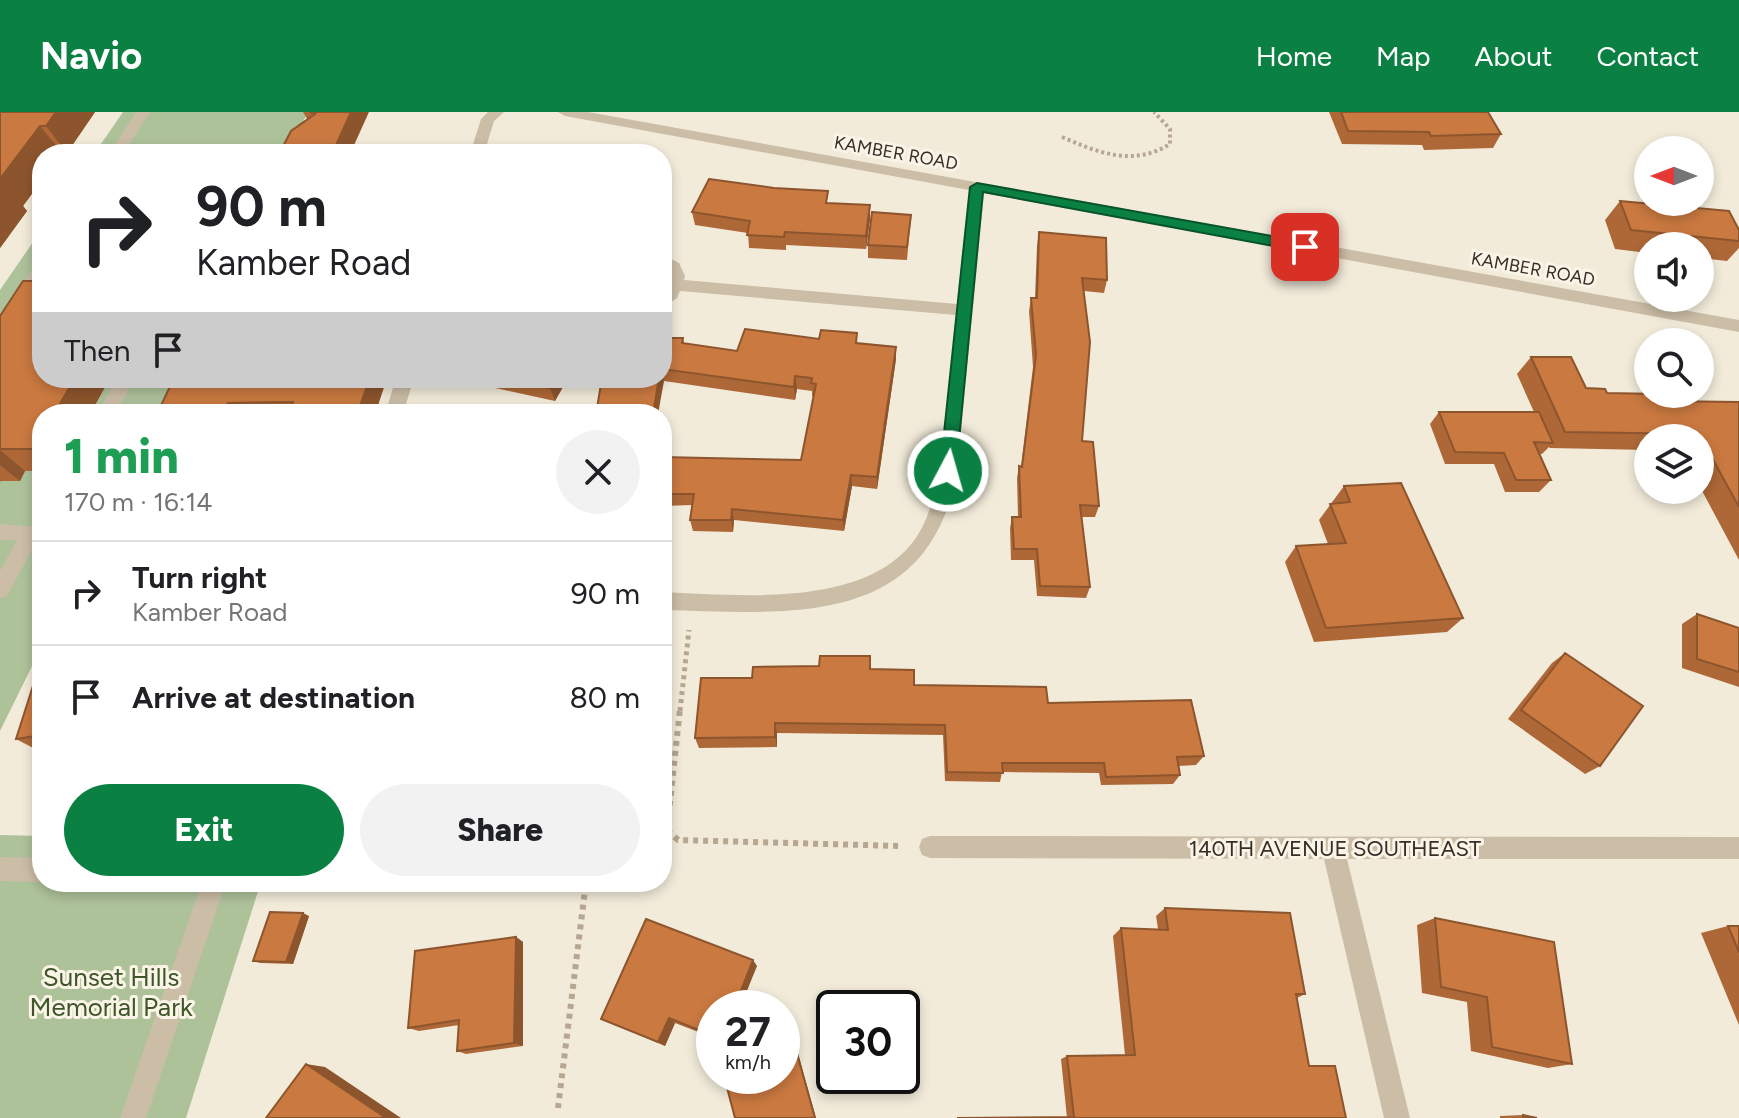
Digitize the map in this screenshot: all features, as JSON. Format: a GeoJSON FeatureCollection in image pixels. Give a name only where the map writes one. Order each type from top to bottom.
{"type":"FeatureCollection","features":[{"type":"Feature","properties":{"kind":"street"},"geometry":{"type":"LineString","coordinates":[[122,144],[143,112]]}},
{"type":"Feature","properties":{"kind":"street"},"geometry":{"type":"LineString","coordinates":[[480,144],[488,119],[497,112]]}},
{"type":"Feature","properties":{"kind":"street","name":"KAMBER ROAD"},"geometry":{"type":"LineString","coordinates":[[565,112],[1739,326]]}},
{"type":"Feature","properties":{"kind":"street"},"geometry":{"type":"LineString","coordinates":[[672,601],[795,602],[837,596],[868,586],[904,563],[927,537],[942,504],[977,187]]}},
{"type":"Feature","properties":{"kind":"street"},"geometry":{"type":"LineString","coordinates":[[672,266],[677,276],[677,285],[672,291]]}},
{"type":"Feature","properties":{"kind":"street"},"geometry":{"type":"LineString","coordinates":[[677,285],[964,310]]}},
{"type":"Feature","properties":{"kind":"street"},"geometry":{"type":"LineString","coordinates":[[0,332],[32,287]]}},
{"type":"Feature","properties":{"kind":"street"},"geometry":{"type":"LineString","coordinates":[[0,532],[32,528]]}},
{"type":"Feature","properties":{"kind":"street"},"geometry":{"type":"LineString","coordinates":[[0,590],[32,535]]}},
{"type":"Feature","properties":{"kind":"street","name":"140TH AVENUE SOUTHEAST"},"geometry":{"type":"LineString","coordinates":[[930,847],[1739,848]]}},
{"type":"Feature","properties":{"kind":"street"},"geometry":{"type":"LineString","coordinates":[[1333,849],[1397,1118]]}},
{"type":"Feature","properties":{"kind":"street"},"geometry":{"type":"LineString","coordinates":[[0,869],[32,870]]}},
{"type":"Feature","properties":{"kind":"street"},"geometry":{"type":"LineString","coordinates":[[133,1118],[211,892]]}},
{"type":"Feature","properties":{"kind":"path"},"geometry":{"type":"LineString","coordinates":[[1062,137],[1111,156],[1138,158],[1158,154],[1170,144],[1170,129],[1154,112]]}},
{"type":"Feature","properties":{"kind":"path"},"geometry":{"type":"LineString","coordinates":[[672,772],[690,622]]}},
{"type":"Feature","properties":{"kind":"path"},"geometry":{"type":"LineString","coordinates":[[672,836],[678,840],[930,847]]}},
{"type":"Feature","properties":{"kind":"path"},"geometry":{"type":"LineString","coordinates":[[558,1108],[585,892]]}},
{"type":"Feature","properties":{"kind":"green space"},"geometry":{"type":"Polygon","coordinates":[[[123,112],[308,112],[292,144],[101,144],[123,112]]]}},
{"type":"Feature","properties":{"kind":"green space"},"geometry":{"type":"Polygon","coordinates":[[[32,244],[32,388],[170,388],[162,404],[32,404],[32,666],[0,731],[0,290],[32,244]]]}},
{"type":"Feature","properties":{"kind":"green space","name":"Sunset Hills Memorial Park"},"geometry":{"type":"Polygon","coordinates":[[[0,835],[32,836],[32,892],[258,892],[186,1118],[0,1118],[0,835]]]}},
{"type":"Feature","properties":{"kind":"building"},"geometry":{"type":"Polygon","coordinates":[[[0,112],[56,112],[46,126],[40,126],[0,179],[0,112]]]}},
{"type":"Feature","properties":{"kind":"building"},"geometry":{"type":"Polygon","coordinates":[[[310,112],[351,112],[337,144],[284,144],[291,131],[315,114],[310,112]]]}},
{"type":"Feature","properties":{"kind":"building"},"geometry":{"type":"Polygon","coordinates":[[[1341,112],[1488,112],[1501,134],[1431,136],[1429,132],[1348,131],[1341,112]]]}},
{"type":"Feature","properties":{"kind":"building"},"geometry":{"type":"Polygon","coordinates":[[[709,179],[774,188],[828,191],[826,203],[870,205],[866,236],[785,232],[784,237],[747,235],[750,221],[692,212],[709,179]]]}},
{"type":"Feature","properties":{"kind":"building"},"geometry":{"type":"Polygon","coordinates":[[[1620,201],[1634,202],[1634,216],[1714,216],[1714,210],[1729,211],[1739,230],[1739,241],[1714,238],[1714,232],[1631,230],[1620,201]]]}},
{"type":"Feature","properties":{"kind":"building"},"geometry":{"type":"Polygon","coordinates":[[[872,212],[911,215],[907,247],[868,245],[872,212]]]}},
{"type":"Feature","properties":{"kind":"building"},"geometry":{"type":"Polygon","coordinates":[[[1039,232],[1106,238],[1107,280],[1082,278],[1090,342],[1082,441],[1093,442],[1099,506],[1080,505],[1090,587],[1040,586],[1037,549],[1014,549],[1012,517],[1021,517],[1019,466],[1022,467],[1036,355],[1031,298],[1037,298],[1039,232]]]}},
{"type":"Feature","properties":{"kind":"building"},"geometry":{"type":"Polygon","coordinates":[[[23,281],[32,281],[32,388],[69,388],[60,404],[32,404],[32,449],[0,449],[0,316],[23,281]]]}},
{"type":"Feature","properties":{"kind":"building"},"geometry":{"type":"Polygon","coordinates":[[[745,329],[819,339],[821,330],[857,333],[856,343],[896,347],[877,477],[851,475],[843,520],[732,509],[731,520],[690,520],[694,494],[672,494],[672,457],[801,460],[816,384],[811,383],[812,378],[795,376],[794,387],[672,370],[672,338],[683,338],[682,343],[737,351],[745,329]]]}},
{"type":"Feature","properties":{"kind":"building"},"geometry":{"type":"Polygon","coordinates":[[[1531,357],[1571,357],[1586,388],[1605,389],[1607,393],[1634,394],[1634,408],[1714,408],[1714,402],[1739,402],[1739,507],[1714,461],[1714,424],[1634,424],[1634,433],[1565,432],[1531,357]]]}},
{"type":"Feature","properties":{"kind":"building"},"geometry":{"type":"Polygon","coordinates":[[[169,388],[366,388],[361,404],[162,404],[169,388]]]}},
{"type":"Feature","properties":{"kind":"building"},"geometry":{"type":"Polygon","coordinates":[[[600,388],[657,388],[655,404],[598,404],[600,388]]]}},
{"type":"Feature","properties":{"kind":"building"},"geometry":{"type":"Polygon","coordinates":[[[1439,412],[1539,412],[1553,443],[1534,442],[1551,480],[1516,480],[1504,453],[1455,452],[1439,412]]]}},
{"type":"Feature","properties":{"kind":"building"},"geometry":{"type":"Polygon","coordinates":[[[1401,483],[1463,618],[1326,628],[1296,546],[1346,543],[1330,504],[1350,502],[1344,486],[1401,483]]]}},
{"type":"Feature","properties":{"kind":"building"},"geometry":{"type":"Polygon","coordinates":[[[1697,614],[1739,628],[1739,672],[1697,659],[1697,614]]]}},
{"type":"Feature","properties":{"kind":"building"},"geometry":{"type":"Polygon","coordinates":[[[1565,653],[1643,706],[1600,766],[1521,710],[1565,653]]]}},
{"type":"Feature","properties":{"kind":"building"},"geometry":{"type":"Polygon","coordinates":[[[820,656],[870,656],[870,669],[914,670],[914,685],[1046,687],[1048,703],[1191,700],[1204,756],[1177,757],[1180,775],[1106,777],[1104,763],[1002,763],[1003,773],[947,772],[945,725],[775,723],[775,737],[695,738],[701,678],[752,678],[753,667],[819,666],[820,656]]]}},
{"type":"Feature","properties":{"kind":"building"},"geometry":{"type":"Polygon","coordinates":[[[32,689],[32,737],[16,739],[32,689]]]}},
{"type":"Feature","properties":{"kind":"building"},"geometry":{"type":"Polygon","coordinates":[[[1165,908],[1290,913],[1305,994],[1296,994],[1309,1066],[1335,1066],[1346,1118],[957,1118],[1074,1117],[1067,1056],[1135,1055],[1121,928],[1168,930],[1165,908]]]}},
{"type":"Feature","properties":{"kind":"building"},"geometry":{"type":"Polygon","coordinates":[[[270,912],[303,913],[286,962],[253,961],[270,912]]]}},
{"type":"Feature","properties":{"kind":"building"},"geometry":{"type":"Polygon","coordinates":[[[1435,918],[1554,942],[1572,1064],[1492,1047],[1487,997],[1441,987],[1435,918]]]}},
{"type":"Feature","properties":{"kind":"building"},"geometry":{"type":"Polygon","coordinates":[[[646,919],[753,960],[741,990],[696,990],[696,1029],[669,1018],[658,1042],[601,1019],[646,919]]]}},
{"type":"Feature","properties":{"kind":"building"},"geometry":{"type":"Polygon","coordinates":[[[1728,926],[1739,926],[1739,952],[1728,926]]]}},
{"type":"Feature","properties":{"kind":"building"},"geometry":{"type":"Polygon","coordinates":[[[516,937],[514,1043],[457,1051],[459,1020],[408,1028],[415,951],[516,937]]]}},
{"type":"Feature","properties":{"kind":"building"},"geometry":{"type":"Polygon","coordinates":[[[306,1064],[386,1118],[266,1118],[306,1064]]]}},
{"type":"Feature","properties":{"kind":"building"},"geometry":{"type":"Polygon","coordinates":[[[800,1064],[815,1118],[735,1118],[729,1094],[800,1094],[800,1064]]]}},
{"type":"Feature","properties":{"kind":"route"},"geometry":{"type":"LineString","coordinates":[[948,471],[977,187],[1305,247]]}}]}
